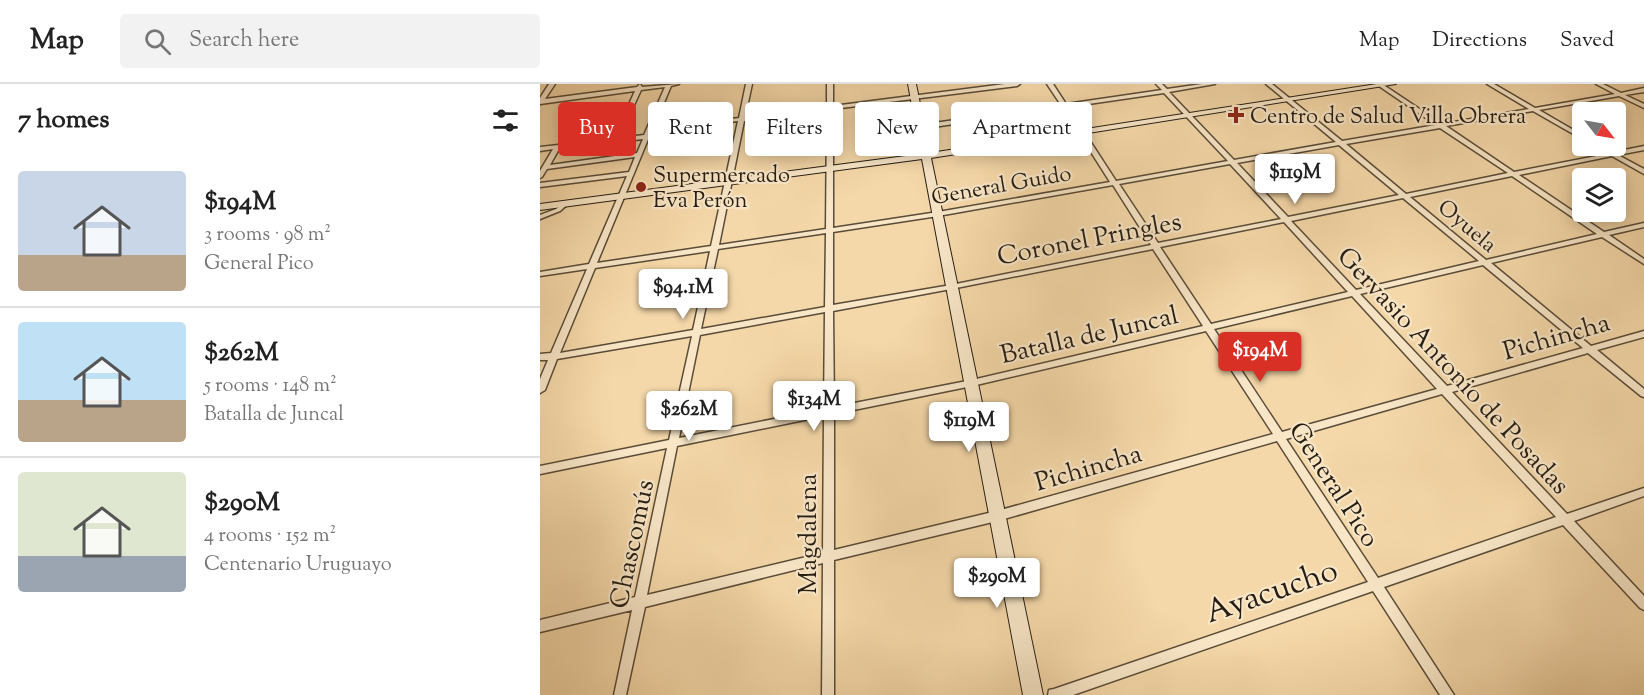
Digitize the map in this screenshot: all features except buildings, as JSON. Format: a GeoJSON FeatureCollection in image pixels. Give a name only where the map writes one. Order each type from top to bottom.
{"type":"FeatureCollection","features":[{"type":"Feature","properties":{"kind":"main road"},"geometry":{"type":"LineString","coordinates":[[912,84],[916,102]]}},
{"type":"Feature","properties":{"kind":"main road"},"geometry":{"type":"LineString","coordinates":[[1092,131],[1392,84]]}},
{"type":"Feature","properties":{"kind":"main road"},"geometry":{"type":"LineString","coordinates":[[540,207],[926,156],[1033,695]]}},
{"type":"Feature","properties":{"kind":"street"},"geometry":{"type":"LineString","coordinates":[[540,101],[552,84]]}},
{"type":"Feature","properties":{"kind":"street"},"geometry":{"type":"LineString","coordinates":[[661,102],[669,84]]}},
{"type":"Feature","properties":{"kind":"street"},"geometry":{"type":"LineString","coordinates":[[540,101],[640,86],[676,84]]}},
{"type":"Feature","properties":{"kind":"street","name":"Chascomús"},"geometry":{"type":"LineString","coordinates":[[620,695],[749,84]]}},
{"type":"Feature","properties":{"kind":"street","name":"Magdalena"},"geometry":{"type":"LineString","coordinates":[[830,84],[831,102]]}},
{"type":"Feature","properties":{"kind":"street"},"geometry":{"type":"LineString","coordinates":[[843,107],[1017,84]]}},
{"type":"Feature","properties":{"kind":"street","name":"General Pico"},"geometry":{"type":"LineString","coordinates":[[1050,84],[1061,102]]}},
{"type":"Feature","properties":{"kind":"street"},"geometry":{"type":"LineString","coordinates":[[1085,102],[1162,87],[1212,84]]}},
{"type":"Feature","properties":{"kind":"street","name":"Oyuela"},"geometry":{"type":"LineString","coordinates":[[1269,84],[1644,394]]}},
{"type":"Feature","properties":{"kind":"street"},"geometry":{"type":"LineString","coordinates":[[1490,84],[1572,131]]}},
{"type":"Feature","properties":{"kind":"street"},"geometry":{"type":"LineString","coordinates":[[1599,84],[1644,106]]}},
{"type":"Feature","properties":{"kind":"street"},"geometry":{"type":"LineString","coordinates":[[1380,85],[1644,262]]}},
{"type":"Feature","properties":{"kind":"street"},"geometry":{"type":"LineString","coordinates":[[633,102],[640,86]]}},
{"type":"Feature","properties":{"kind":"street","name":"Gervasio Antonio de Posadas"},"geometry":{"type":"LineString","coordinates":[[1162,87],[1644,604]]}},
{"type":"Feature","properties":{"kind":"street","name":"General Guido"},"geometry":{"type":"LineString","coordinates":[[540,274],[938,214],[1644,90]]}},
{"type":"Feature","properties":{"kind":"street"},"geometry":{"type":"LineString","coordinates":[[733,120],[745,119]]}},
{"type":"Feature","properties":{"kind":"street"},"geometry":{"type":"LineString","coordinates":[[636,136],[648,134]]}},
{"type":"Feature","properties":{"kind":"street"},"geometry":{"type":"LineString","coordinates":[[540,390],[648,134]]}},
{"type":"Feature","properties":{"kind":"street"},"geometry":{"type":"LineString","coordinates":[[540,149],[557,147]]}},
{"type":"Feature","properties":{"kind":"street"},"geometry":{"type":"LineString","coordinates":[[540,176],[557,147]]}},
{"type":"Feature","properties":{"kind":"street","name":"Coronel Pringles"},"geometry":{"type":"LineString","coordinates":[[1626,152],[1644,148]]}},
{"type":"Feature","properties":{"kind":"street","name":"General Pico"},"geometry":{"type":"LineString","coordinates":[[1092,149],[1448,695]]}},
{"type":"Feature","properties":{"kind":"street"},"geometry":{"type":"LineString","coordinates":[[546,167],[639,155]]}},
{"type":"Feature","properties":{"kind":"street"},"geometry":{"type":"LineString","coordinates":[[592,161],[594,156]]}},
{"type":"Feature","properties":{"kind":"street","name":"Magdalena"},"geometry":{"type":"LineString","coordinates":[[828,695],[829,156]]}},
{"type":"Feature","properties":{"kind":"street","name":"Coronel Pringles"},"geometry":{"type":"LineString","coordinates":[[540,357],[951,287],[1604,156]]}},
{"type":"Feature","properties":{"kind":"street"},"geometry":{"type":"LineString","coordinates":[[1617,156],[1644,172]]}},
{"type":"Feature","properties":{"kind":"street"},"geometry":{"type":"LineString","coordinates":[[540,185],[631,174]]}},
{"type":"Feature","properties":{"kind":"street"},"geometry":{"type":"LineString","coordinates":[[540,217],[558,210],[565,204]]}},
{"type":"Feature","properties":{"kind":"street","name":"Batalla de Juncal"},"geometry":{"type":"LineString","coordinates":[[540,470],[972,383],[1644,225]]}},
{"type":"Feature","properties":{"kind":"street","name":"Pichincha"},"geometry":{"type":"LineString","coordinates":[[540,626],[997,516],[1644,334]]}},
{"type":"Feature","properties":{"kind":"street","name":"Ayacucho"},"geometry":{"type":"LineString","coordinates":[[1054,695],[1644,492]]}},
{"type":"Feature","properties":{"kind":"place","name":"Centro de Salud Villa Obrera"},"geometry":{"type":"Point","coordinates":[1236,115]}},
{"type":"Feature","properties":{"kind":"place","name":"Supermercado Eva Perón"},"geometry":{"type":"Point","coordinates":[641,187]}}]}
